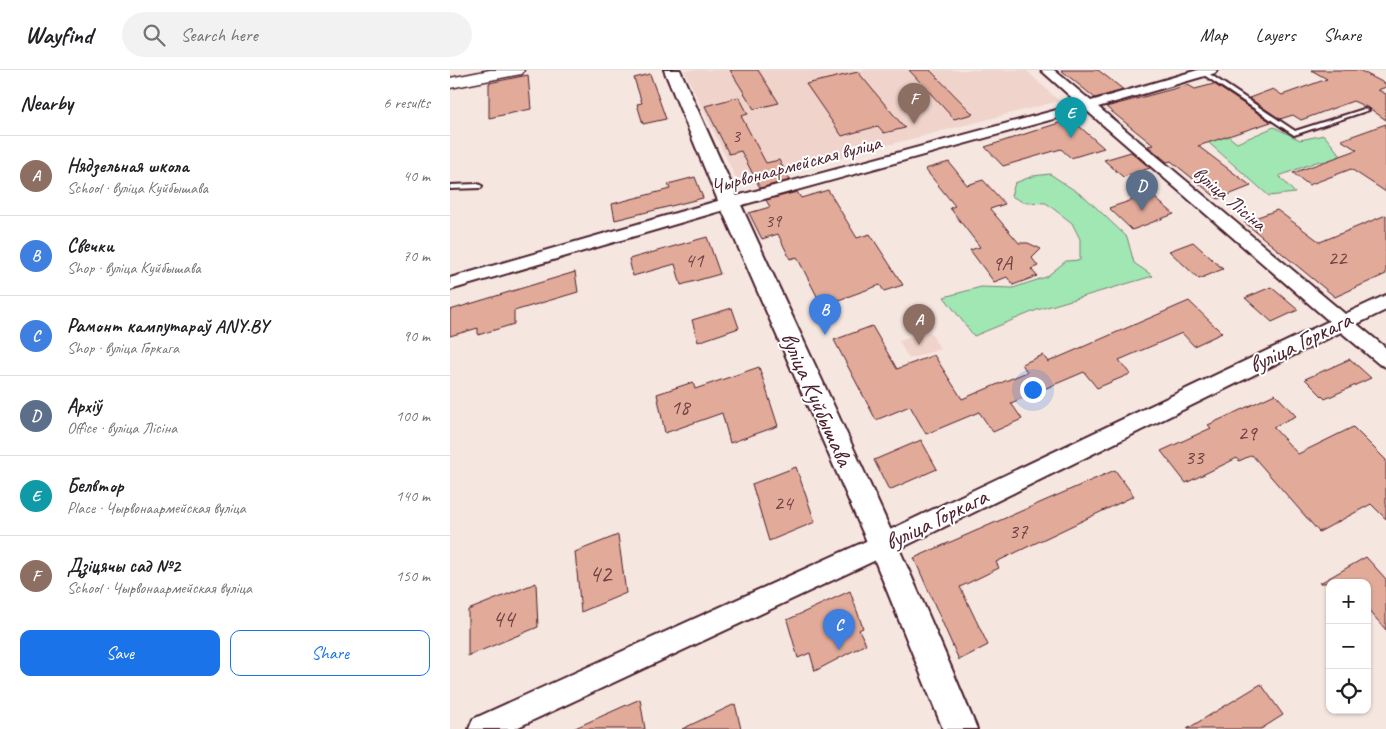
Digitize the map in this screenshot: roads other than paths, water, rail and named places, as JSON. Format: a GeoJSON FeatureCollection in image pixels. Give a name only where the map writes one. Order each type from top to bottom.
{"type":"FeatureCollection","features":[{"type":"Feature","properties":{"kind":"main road"},"geometry":{"type":"LineString","coordinates":[[450,83],[516,70]]}},
{"type":"Feature","properties":{"kind":"street","name":"вуліца Куйбышава"},"geometry":{"type":"LineString","coordinates":[[672,70],[729,203],[883,545],[960,729]]}},
{"type":"Feature","properties":{"kind":"street","name":"вуліца Лісіна"},"geometry":{"type":"LineString","coordinates":[[1047,70],[1386,359]]}},
{"type":"Feature","properties":{"kind":"street","name":"Чырвонаармейская вуліца"},"geometry":{"type":"LineString","coordinates":[[450,284],[729,203],[1088,106],[1207,71]]}},
{"type":"Feature","properties":{"kind":"street","name":"вуліца Горкага"},"geometry":{"type":"LineString","coordinates":[[482,729],[883,545],[1343,321],[1386,302]]}},
{"type":"Feature","properties":{"kind":"lane"},"geometry":{"type":"LineString","coordinates":[[1207,71],[1294,133],[1366,110]]}},
{"type":"Feature","properties":{"kind":"lane"},"geometry":{"type":"LineString","coordinates":[[450,187],[478,186]]}},
{"type":"Feature","properties":{"kind":"place","name":"Дзіцячы сад №2"},"geometry":{"type":"Point","coordinates":[914,124]}},
{"type":"Feature","properties":{"kind":"place","name":"Белвтор"},"geometry":{"type":"Point","coordinates":[1071,138]}},
{"type":"Feature","properties":{"kind":"place","name":"Архіў"},"geometry":{"type":"Point","coordinates":[1142,211]}},
{"type":"Feature","properties":{"kind":"place","name":"Свечки"},"geometry":{"type":"Point","coordinates":[825,335]}},
{"type":"Feature","properties":{"kind":"place","name":"Нядзельная школа"},"geometry":{"type":"Point","coordinates":[919,345]}},
{"type":"Feature","properties":{"kind":"place","name":"Рамонт кампутараў ANY.BY"},"geometry":{"type":"Point","coordinates":[839,650]}}]}
